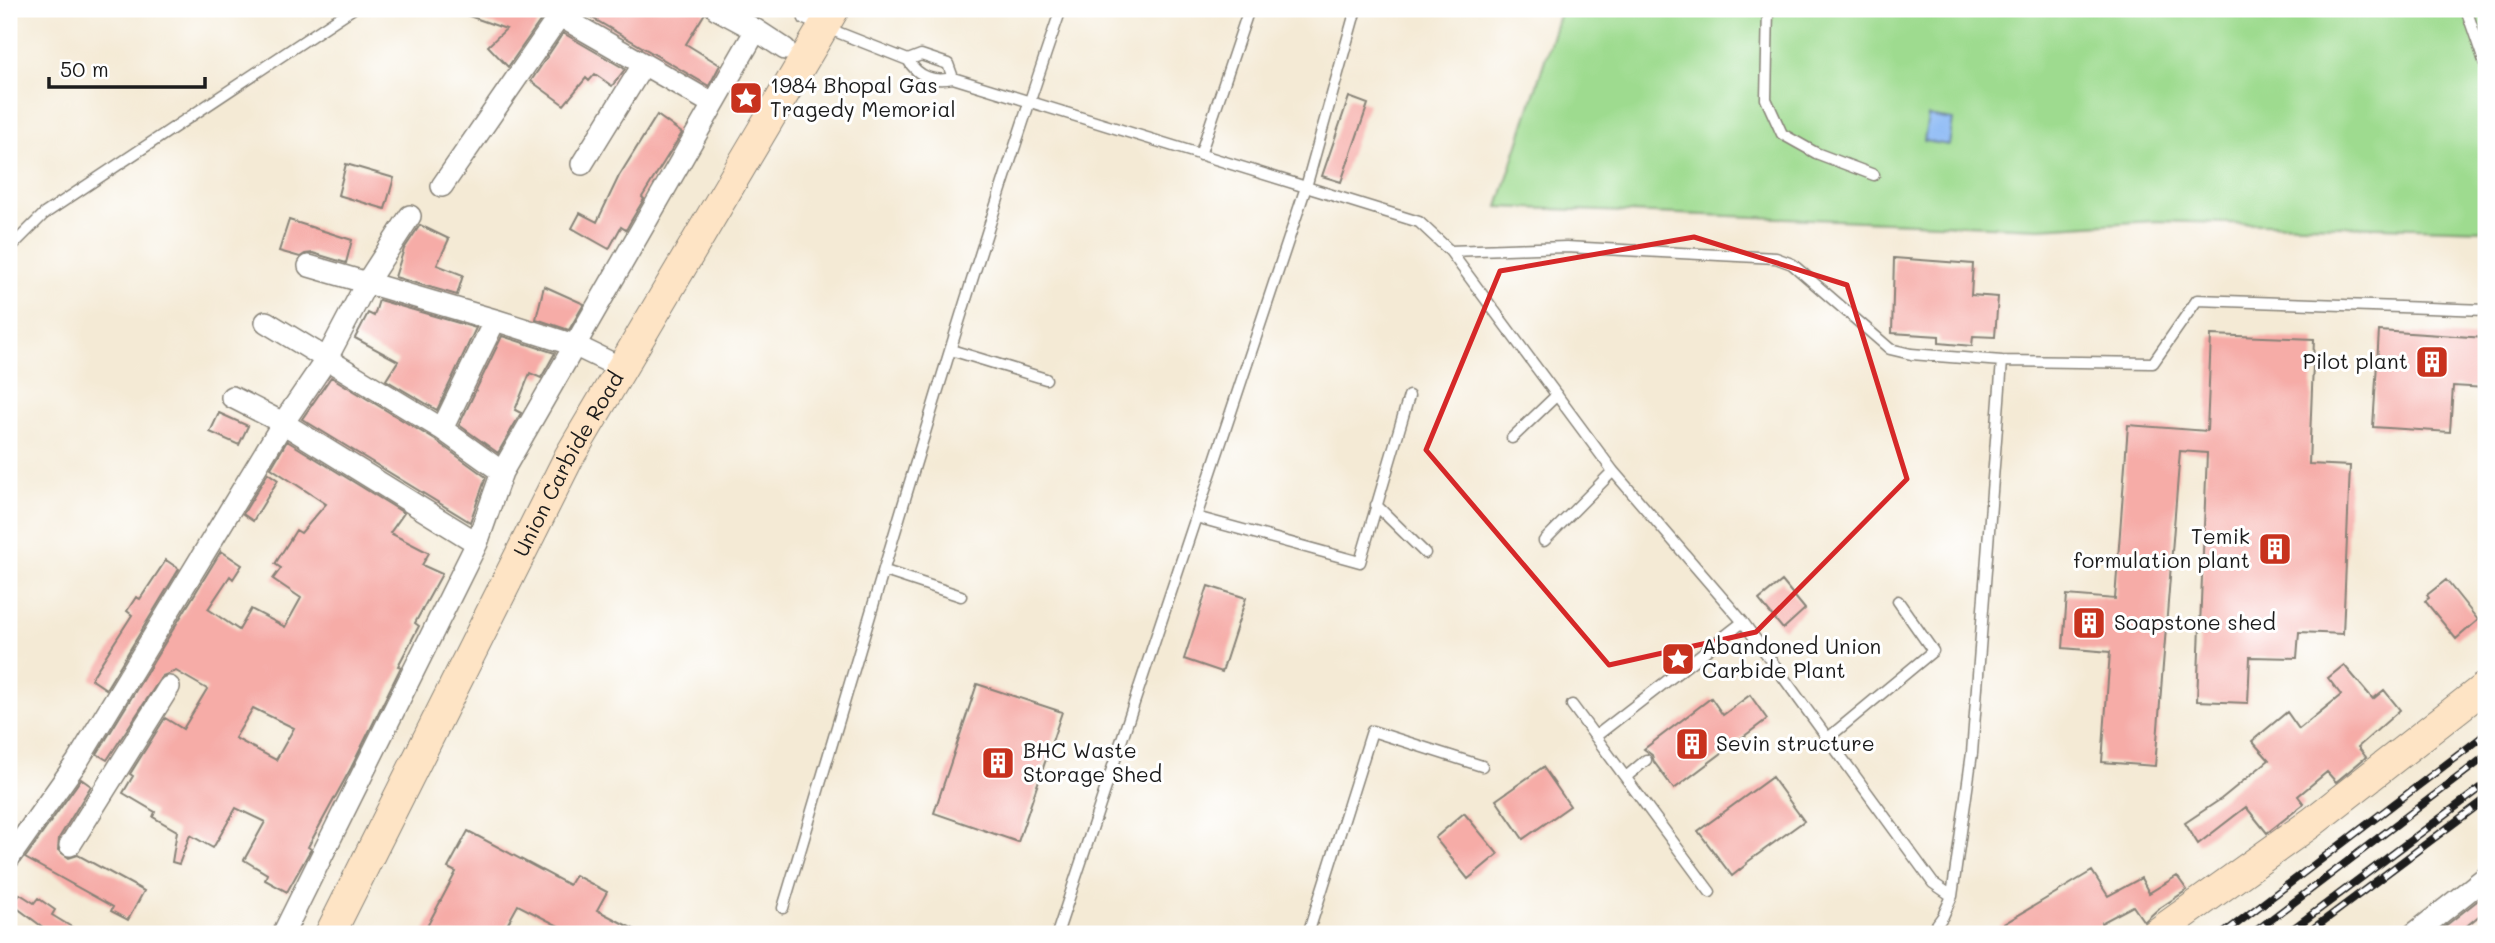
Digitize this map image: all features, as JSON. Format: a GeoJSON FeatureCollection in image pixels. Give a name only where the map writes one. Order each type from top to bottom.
{"type":"FeatureCollection","features":[{"type":"Feature","properties":{"kind":"street"},"geometry":{"type":"LineString","coordinates":[[717,9],[756,30],[785,50]]}},
{"type":"Feature","properties":{"kind":"street"},"geometry":{"type":"LineString","coordinates":[[442,186],[562,13],[643,65],[713,104]]}},
{"type":"Feature","properties":{"kind":"street","name":"Union Carbide Road"},"geometry":{"type":"LineString","coordinates":[[309,934],[572,421],[785,50],[818,16]]}},
{"type":"Feature","properties":{"kind":"street","name":"Union Carbide Road"},"geometry":{"type":"LineString","coordinates":[[330,934],[569,457],[818,16]]}},
{"type":"Feature","properties":{"kind":"street"},"geometry":{"type":"LineString","coordinates":[[283,934],[477,542],[502,472],[756,30]]}},
{"type":"Feature","properties":{"kind":"street"},"geometry":{"type":"LineString","coordinates":[[582,164],[643,65]]}},
{"type":"Feature","properties":{"kind":"street"},"geometry":{"type":"LineString","coordinates":[[9,858],[77,762],[284,423],[326,360],[367,282],[410,216]]}},
{"type":"Feature","properties":{"kind":"street"},"geometry":{"type":"LineString","coordinates":[[309,266],[574,345],[607,361]]}},
{"type":"Feature","properties":{"kind":"street"},"geometry":{"type":"LineString","coordinates":[[442,429],[495,320]]}},
{"type":"Feature","properties":{"kind":"street"},"geometry":{"type":"LineString","coordinates":[[266,322],[442,429],[502,472]]}},
{"type":"Feature","properties":{"kind":"street"},"geometry":{"type":"LineString","coordinates":[[232,397],[284,423],[477,542]]}},
{"type":"Feature","properties":{"kind":"street"},"geometry":{"type":"LineString","coordinates":[[2156,934],[2311,823],[2486,686]]}},
{"type":"Feature","properties":{"kind":"street"},"geometry":{"type":"LineString","coordinates":[[70,845],[169,687]]}},
{"type":"Feature","properties":{"kind":"street"},"geometry":{"type":"LineString","coordinates":[[77,762],[106,787]]}},
{"type":"Feature","properties":{"kind":"street"},"geometry":{"type":"LineString","coordinates":[[2414,934],[2486,877]]}},
{"type":"Feature","properties":{"kind":"lane"},"geometry":{"type":"LineString","coordinates":[[9,249],[44,214],[352,9]]}},
{"type":"Feature","properties":{"kind":"lane"},"geometry":{"type":"LineString","coordinates":[[783,908],[951,349],[1061,9]]}},
{"type":"Feature","properties":{"kind":"lane"},"geometry":{"type":"LineString","coordinates":[[1200,155],[1249,9]]}},
{"type":"Feature","properties":{"kind":"lane"},"geometry":{"type":"LineString","coordinates":[[1058,934],[1306,187],[1356,9]]}},
{"type":"Feature","properties":{"kind":"lane"},"geometry":{"type":"LineString","coordinates":[[1768,9],[1766,99],[1782,134],[1816,153],[1874,175]]}},
{"type":"Feature","properties":{"kind":"lane"},"geometry":{"type":"LineString","coordinates":[[2466,9],[2486,67]]}},
{"type":"Feature","properties":{"kind":"lane"},"geometry":{"type":"LineString","coordinates":[[818,16],[908,60],[915,73],[938,81],[953,78],[1419,222],[1450,251],[1613,471],[1743,622],[1933,883],[1952,896]]}},
{"type":"Feature","properties":{"kind":"lane"},"geometry":{"type":"LineString","coordinates":[[908,60],[922,55],[948,64],[953,78]]}},
{"type":"Feature","properties":{"kind":"lane"},"geometry":{"type":"LineString","coordinates":[[1450,251],[1566,247],[1776,258],[1792,264],[1890,349],[1911,354],[2002,361],[2153,363],[2197,300],[2486,310]]}},
{"type":"Feature","properties":{"kind":"lane"},"geometry":{"type":"LineString","coordinates":[[951,349],[1046,379]]}},
{"type":"Feature","properties":{"kind":"lane"},"geometry":{"type":"LineString","coordinates":[[1930,934],[1943,916],[1952,896],[1972,752],[2002,361]]}},
{"type":"Feature","properties":{"kind":"lane"},"geometry":{"type":"LineString","coordinates":[[1511,438],[1556,395]]}},
{"type":"Feature","properties":{"kind":"lane"},"geometry":{"type":"LineString","coordinates":[[1196,517],[1360,562],[1409,396]]}},
{"type":"Feature","properties":{"kind":"lane"},"geometry":{"type":"LineString","coordinates":[[1545,541],[1613,471]]}},
{"type":"Feature","properties":{"kind":"lane"},"geometry":{"type":"LineString","coordinates":[[1376,505],[1424,553]]}},
{"type":"Feature","properties":{"kind":"lane"},"geometry":{"type":"LineString","coordinates":[[885,571],[961,596]]}},
{"type":"Feature","properties":{"kind":"lane"},"geometry":{"type":"LineString","coordinates":[[1828,738],[1933,651],[1898,601]]}},
{"type":"Feature","properties":{"kind":"lane"},"geometry":{"type":"LineString","coordinates":[[1596,736],[1743,622]]}},
{"type":"Feature","properties":{"kind":"lane"},"geometry":{"type":"LineString","coordinates":[[1572,705],[1710,891]]}},
{"type":"Feature","properties":{"kind":"lane"},"geometry":{"type":"LineString","coordinates":[[1308,934],[1372,731],[1482,766]]}},
{"type":"Feature","properties":{"kind":"lane"},"geometry":{"type":"LineString","coordinates":[[1626,777],[1646,760]]}},
{"type":"Feature","properties":{"kind":"highlighted area"},"geometry":{"type":"Polygon","coordinates":[[[1694,237],[1847,285],[1907,479],[1756,632],[1609,665],[1426,450],[1500,271],[1694,237]]]}},
{"type":"Feature","properties":{"kind":"green space"},"geometry":{"type":"Polygon","coordinates":[[[1561,9],[2484,9],[2486,230],[2154,221],[2040,228],[1498,207],[1561,9]]]}},
{"type":"Feature","properties":{"kind":"water"},"geometry":{"type":"Polygon","coordinates":[[[1928,116],[1953,120],[1949,145],[1924,141],[1928,116]]]}},
{"type":"Feature","properties":{"kind":"building"},"geometry":{"type":"Polygon","coordinates":[[[455,9],[547,11],[508,67],[488,46],[506,29],[455,9]]]}},
{"type":"Feature","properties":{"kind":"building"},"geometry":{"type":"Polygon","coordinates":[[[577,9],[704,9],[705,13],[686,44],[720,65],[709,86],[577,9]]]}},
{"type":"Feature","properties":{"kind":"building"},"geometry":{"type":"Polygon","coordinates":[[[563,33],[625,69],[612,86],[595,74],[589,81],[586,78],[564,105],[531,81],[563,33]]]}},
{"type":"Feature","properties":{"kind":"building"},"geometry":{"type":"Polygon","coordinates":[[[1349,97],[1368,104],[1341,182],[1322,176],[1349,97]]]}},
{"type":"Feature","properties":{"kind":"building"},"geometry":{"type":"Polygon","coordinates":[[[657,115],[682,133],[642,197],[644,199],[626,230],[621,227],[609,249],[572,228],[580,213],[597,222],[619,176],[657,115]]]}},
{"type":"Feature","properties":{"kind":"building"},"geometry":{"type":"Polygon","coordinates":[[[346,164],[394,178],[385,209],[338,195],[346,164]]]}},
{"type":"Feature","properties":{"kind":"building"},"geometry":{"type":"Polygon","coordinates":[[[289,220],[352,240],[346,263],[313,253],[300,257],[279,251],[289,220]]]}},
{"type":"Feature","properties":{"kind":"building"},"geometry":{"type":"Polygon","coordinates":[[[420,225],[449,239],[437,265],[463,275],[457,295],[395,277],[404,249],[420,225]]]}},
{"type":"Feature","properties":{"kind":"building"},"geometry":{"type":"Polygon","coordinates":[[[1894,258],[1973,264],[1971,295],[1998,297],[1995,337],[1973,336],[1972,346],[1939,343],[1939,336],[1892,333],[1894,258]]]}},
{"type":"Feature","properties":{"kind":"building"},"geometry":{"type":"Polygon","coordinates":[[[544,286],[584,304],[569,330],[536,319],[544,286]]]}},
{"type":"Feature","properties":{"kind":"building"},"geometry":{"type":"Polygon","coordinates":[[[379,300],[476,328],[437,410],[386,380],[398,361],[355,338],[368,313],[374,316],[379,300]]]}},
{"type":"Feature","properties":{"kind":"building","name":"Pilot plant"},"geometry":{"type":"Polygon","coordinates":[[[2379,331],[2486,338],[2486,388],[2453,386],[2450,432],[2373,427],[2379,331]]]}},
{"type":"Feature","properties":{"kind":"building","name":"Temik formulation plant"},"geometry":{"type":"Polygon","coordinates":[[[2211,335],[2314,339],[2309,464],[2350,466],[2343,634],[2299,632],[2297,658],[2250,657],[2248,703],[2197,701],[2207,453],[2180,451],[2155,766],[2102,762],[2110,652],[2063,648],[2067,595],[2115,599],[2128,425],[2207,431],[2211,335]]]}},
{"type":"Feature","properties":{"kind":"building"},"geometry":{"type":"Polygon","coordinates":[[[502,336],[555,353],[541,378],[530,373],[515,410],[521,413],[498,453],[459,425],[502,336]]]}},
{"type":"Feature","properties":{"kind":"building"},"geometry":{"type":"Polygon","coordinates":[[[331,377],[435,440],[486,477],[470,522],[302,419],[331,377]]]}},
{"type":"Feature","properties":{"kind":"building"},"geometry":{"type":"Polygon","coordinates":[[[219,413],[248,426],[239,445],[210,432],[219,413]]]}},
{"type":"Feature","properties":{"kind":"building"},"geometry":{"type":"Polygon","coordinates":[[[287,441],[404,513],[390,533],[429,553],[422,565],[442,574],[415,623],[419,626],[398,666],[401,667],[287,892],[265,880],[267,874],[244,860],[265,822],[236,808],[213,848],[190,835],[179,864],[172,862],[177,831],[153,817],[155,812],[123,793],[133,776],[130,774],[165,718],[183,729],[207,689],[176,671],[162,676],[107,760],[97,754],[221,551],[242,565],[233,579],[230,576],[208,609],[239,630],[251,609],[285,627],[301,598],[273,579],[281,568],[275,564],[296,530],[301,533],[326,504],[271,468],[287,441]],[[253,708],[235,738],[276,760],[294,728],[253,708]]]}},
{"type":"Feature","properties":{"kind":"building"},"geometry":{"type":"Polygon","coordinates":[[[268,473],[278,480],[253,521],[243,514],[268,473]]]}},
{"type":"Feature","properties":{"kind":"building"},"geometry":{"type":"Polygon","coordinates":[[[166,560],[179,569],[106,689],[91,679],[132,615],[127,611],[136,597],[140,599],[166,560]]]}},
{"type":"Feature","properties":{"kind":"building"},"geometry":{"type":"Polygon","coordinates":[[[2446,580],[2478,620],[2456,639],[2425,601],[2429,598],[2427,595],[2446,580]]]}},
{"type":"Feature","properties":{"kind":"building"},"geometry":{"type":"Polygon","coordinates":[[[1782,581],[1805,609],[1783,629],[1759,600],[1782,581]]]}},
{"type":"Feature","properties":{"kind":"building"},"geometry":{"type":"Polygon","coordinates":[[[1208,586],[1246,598],[1222,672],[1184,659],[1208,586]]]}},
{"type":"Feature","properties":{"kind":"building"},"geometry":{"type":"Polygon","coordinates":[[[2344,665],[2373,699],[2384,690],[2400,710],[2358,747],[2366,757],[2336,782],[2327,772],[2298,796],[2304,804],[2267,833],[2246,807],[2198,844],[2185,823],[2221,799],[2269,760],[2252,741],[2287,712],[2299,729],[2341,695],[2328,678],[2344,665]]]}},
{"type":"Feature","properties":{"kind":"building","name":"BHC Waste Storage Shed"},"geometry":{"type":"Polygon","coordinates":[[[977,684],[1062,712],[1018,842],[934,813],[977,684]]]}},
{"type":"Feature","properties":{"kind":"building","name":"Sevin structure"},"geometry":{"type":"Polygon","coordinates":[[[1750,695],[1767,719],[1674,789],[1654,762],[1652,755],[1644,749],[1711,698],[1723,715],[1750,695]]]}},
{"type":"Feature","properties":{"kind":"building"},"geometry":{"type":"Polygon","coordinates":[[[1543,767],[1570,806],[1523,839],[1496,800],[1543,767]]]}},
{"type":"Feature","properties":{"kind":"building"},"geometry":{"type":"Polygon","coordinates":[[[1772,777],[1804,821],[1732,876],[1698,831],[1772,777]]]}},
{"type":"Feature","properties":{"kind":"building"},"geometry":{"type":"Polygon","coordinates":[[[81,779],[91,786],[59,838],[58,850],[69,858],[78,855],[144,891],[128,920],[111,911],[113,907],[25,858],[81,779]]]}},
{"type":"Feature","properties":{"kind":"building"},"geometry":{"type":"Polygon","coordinates":[[[1464,813],[1498,854],[1468,879],[1435,838],[1464,813]]]}},
{"type":"Feature","properties":{"kind":"building"},"geometry":{"type":"Polygon","coordinates":[[[468,831],[569,885],[575,875],[607,892],[597,910],[643,934],[574,934],[518,905],[502,934],[423,934],[456,872],[448,868],[468,831]]]}},
{"type":"Feature","properties":{"kind":"building"},"geometry":{"type":"Polygon","coordinates":[[[2092,871],[2108,896],[2141,878],[2149,893],[2177,876],[2187,890],[2144,922],[2133,906],[2101,923],[2102,925],[2089,934],[1987,934],[2092,871]]]}},
{"type":"Feature","properties":{"kind":"building"},"geometry":{"type":"Polygon","coordinates":[[[20,894],[34,903],[38,898],[55,910],[52,915],[83,934],[40,934],[44,928],[13,905],[20,894]]]}},
{"type":"Feature","properties":{"kind":"building"},"geometry":{"type":"Polygon","coordinates":[[[2486,894],[2486,910],[2457,934],[2435,934],[2486,894]]]}},
{"type":"Feature","properties":{"kind":"railway"},"geometry":{"type":"LineString","coordinates":[[2223,934],[2486,734]]}},
{"type":"Feature","properties":{"kind":"railway"},"geometry":{"type":"LineString","coordinates":[[2252,934],[2486,756]]}},
{"type":"Feature","properties":{"kind":"railway"},"geometry":{"type":"LineString","coordinates":[[2286,934],[2486,784]]}},
{"type":"Feature","properties":{"kind":"railway"},"geometry":{"type":"LineString","coordinates":[[2306,934],[2486,799]]}},
{"type":"Feature","properties":{"kind":"place","name":"1984 Bhopal Gas Tragedy Memorial"},"geometry":{"type":"Point","coordinates":[746,98]}},
{"type":"Feature","properties":{"kind":"place","name":"Pilot plant"},"geometry":{"type":"Point","coordinates":[2432,362]}},
{"type":"Feature","properties":{"kind":"place","name":"Temik formulation plant"},"geometry":{"type":"Point","coordinates":[2275,549]}},
{"type":"Feature","properties":{"kind":"place","name":"Soapstone shed"},"geometry":{"type":"Point","coordinates":[2089,623]}},
{"type":"Feature","properties":{"kind":"place","name":"Abandoned Union Carbide Plant"},"geometry":{"type":"Point","coordinates":[1678,659]}},
{"type":"Feature","properties":{"kind":"place","name":"Sevin structure"},"geometry":{"type":"Point","coordinates":[1692,744]}},
{"type":"Feature","properties":{"kind":"place","name":"BHC Waste Storage Shed"},"geometry":{"type":"Point","coordinates":[998,763]}}]}
